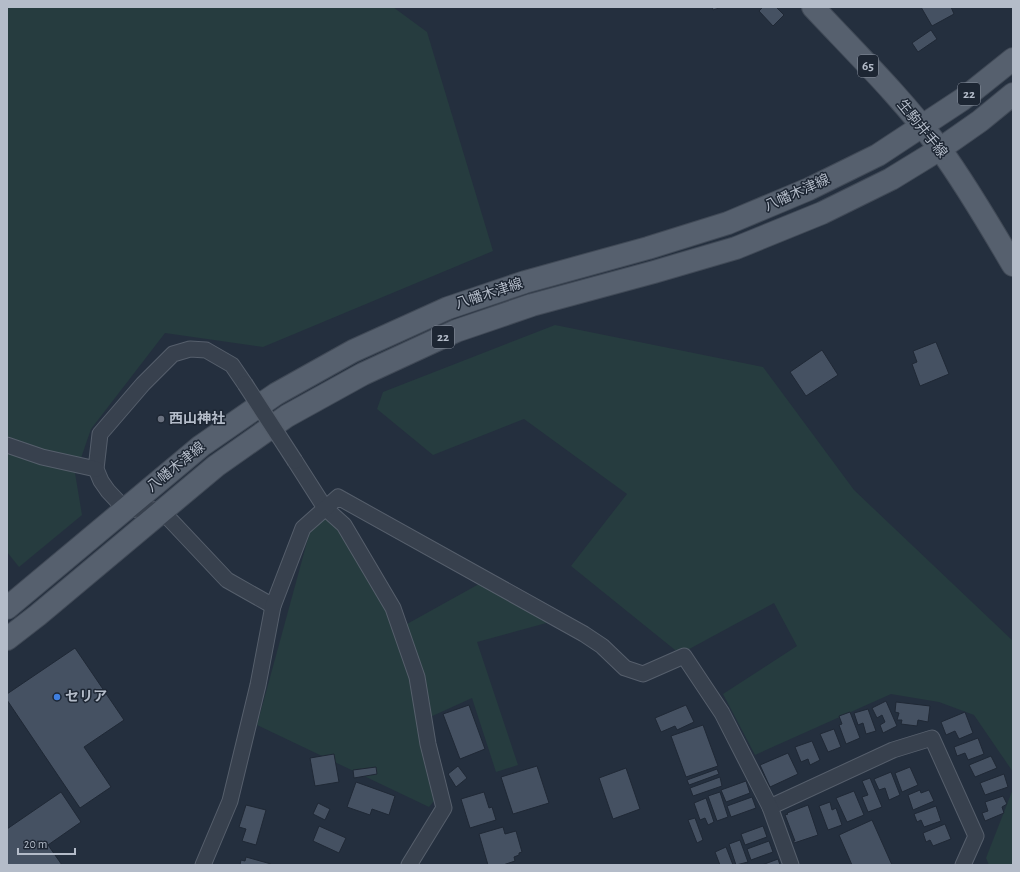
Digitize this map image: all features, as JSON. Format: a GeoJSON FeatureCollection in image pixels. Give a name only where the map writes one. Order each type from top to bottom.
{"type":"FeatureCollection","features":[{"type":"Feature","properties":{"kind":"main road","name":"生駒井手線"},"geometry":{"type":"LineString","coordinates":[[813,7],[896,95],[940,149],[960,177],[1013,265]]}},
{"type":"Feature","properties":{"kind":"main road","name":"八幡木津線"},"geometry":{"type":"LineString","coordinates":[[7,608],[201,446],[276,394],[353,351],[455,306],[525,282],[648,248],[728,223],[809,189],[878,155],[963,99],[1013,59]]}},
{"type":"Feature","properties":{"kind":"main road","name":"八幡木津線"},"geometry":{"type":"LineString","coordinates":[[7,639],[38,615],[161,510],[216,466],[287,416],[363,374],[456,331],[532,306],[736,248],[822,213],[891,179],[940,149],[980,121],[1013,94]]}},
{"type":"Feature","properties":{"kind":"street"},"geometry":{"type":"LineString","coordinates":[[273,606],[227,580],[161,510],[125,510],[108,491],[101,481],[96,469],[100,434],[143,384],[173,354],[190,349],[206,350],[232,365],[325,508],[344,524],[393,608],[417,678],[428,744],[444,808],[409,865]]}},
{"type":"Feature","properties":{"kind":"street"},"geometry":{"type":"LineString","coordinates":[[7,445],[42,457],[96,469]]}},
{"type":"Feature","properties":{"kind":"street"},"geometry":{"type":"LineString","coordinates":[[203,865],[230,801],[258,685],[273,606],[303,528],[338,497],[584,634],[602,646],[625,668],[643,674],[684,656],[722,713],[770,807],[791,865]]}},
{"type":"Feature","properties":{"kind":"street"},"geometry":{"type":"LineString","coordinates":[[770,807],[893,750],[932,738],[976,836],[963,865]]}},
{"type":"Feature","properties":{"kind":"green space"},"geometry":{"type":"Polygon","coordinates":[[[7,7],[393,7],[427,32],[493,251],[263,347],[165,333],[91,429],[80,461],[7,444],[7,7]]]}},
{"type":"Feature","properties":{"kind":"green space"},"geometry":{"type":"Polygon","coordinates":[[[555,325],[763,367],[854,490],[1013,641],[1013,772],[974,715],[939,702],[891,694],[755,755],[723,694],[797,646],[774,603],[680,654],[571,566],[627,494],[524,419],[433,455],[377,409],[383,392],[555,325]]]}},
{"type":"Feature","properties":{"kind":"green space"},"geometry":{"type":"Polygon","coordinates":[[[7,451],[23,453],[75,473],[82,515],[19,567],[7,552],[7,451]]]}},
{"type":"Feature","properties":{"kind":"green space"},"geometry":{"type":"Polygon","coordinates":[[[329,511],[390,619],[412,686],[434,801],[429,807],[257,725],[310,531],[329,511]]]}},
{"type":"Feature","properties":{"kind":"green space"},"geometry":{"type":"Polygon","coordinates":[[[479,584],[550,622],[477,642],[518,765],[496,772],[472,698],[428,718],[407,624],[479,584]]]}},
{"type":"Feature","properties":{"kind":"green space"},"geometry":{"type":"Polygon","coordinates":[[[1013,789],[1013,865],[989,865],[986,858],[1013,789]]]}},
{"type":"Feature","properties":{"kind":"building"},"geometry":{"type":"Polygon","coordinates":[[[712,7],[722,7],[713,10],[712,7]]]}},
{"type":"Feature","properties":{"kind":"building"},"geometry":{"type":"Polygon","coordinates":[[[763,7],[776,7],[784,15],[773,26],[759,11],[763,7]]]}},
{"type":"Feature","properties":{"kind":"building"},"geometry":{"type":"Polygon","coordinates":[[[921,7],[951,7],[954,14],[932,26],[921,7]]]}},
{"type":"Feature","properties":{"kind":"building"},"geometry":{"type":"Polygon","coordinates":[[[931,30],[937,39],[918,52],[912,43],[931,30]]]}},
{"type":"Feature","properties":{"kind":"building"},"geometry":{"type":"Polygon","coordinates":[[[936,342],[949,374],[920,386],[912,364],[917,362],[913,351],[936,342]]]}},
{"type":"Feature","properties":{"kind":"building"},"geometry":{"type":"Polygon","coordinates":[[[822,350],[838,375],[806,396],[790,372],[822,350]]]}},
{"type":"Feature","properties":{"kind":"building"},"geometry":{"type":"Polygon","coordinates":[[[75,648],[124,720],[84,747],[111,787],[80,808],[7,700],[7,694],[75,648]]]}},
{"type":"Feature","properties":{"kind":"building"},"geometry":{"type":"Polygon","coordinates":[[[886,701],[897,726],[883,733],[880,725],[885,722],[882,715],[877,718],[872,708],[886,701]]]}},
{"type":"Feature","properties":{"kind":"building"},"geometry":{"type":"Polygon","coordinates":[[[896,702],[930,706],[928,722],[918,720],[917,726],[901,724],[902,720],[897,720],[899,713],[895,712],[896,702]]]}},
{"type":"Feature","properties":{"kind":"building"},"geometry":{"type":"Polygon","coordinates":[[[469,705],[485,749],[460,759],[443,714],[469,705]]]}},
{"type":"Feature","properties":{"kind":"building"},"geometry":{"type":"Polygon","coordinates":[[[686,705],[694,722],[677,730],[675,726],[661,732],[655,718],[686,705]]]}},
{"type":"Feature","properties":{"kind":"building"},"geometry":{"type":"Polygon","coordinates":[[[868,709],[876,731],[866,734],[863,723],[858,725],[854,713],[868,709]]]}},
{"type":"Feature","properties":{"kind":"building"},"geometry":{"type":"Polygon","coordinates":[[[850,712],[860,738],[846,744],[839,725],[842,724],[839,716],[850,712]]]}},
{"type":"Feature","properties":{"kind":"building"},"geometry":{"type":"Polygon","coordinates":[[[965,712],[973,733],[959,739],[955,731],[946,735],[941,722],[965,712]]]}},
{"type":"Feature","properties":{"kind":"building"},"geometry":{"type":"Polygon","coordinates":[[[703,725],[718,766],[686,777],[671,736],[703,725]]]}},
{"type":"Feature","properties":{"kind":"building"},"geometry":{"type":"Polygon","coordinates":[[[834,729],[841,747],[828,752],[820,734],[834,729]]]}},
{"type":"Feature","properties":{"kind":"building"},"geometry":{"type":"Polygon","coordinates":[[[978,738],[984,754],[968,760],[965,753],[957,756],[954,747],[978,738]]]}},
{"type":"Feature","properties":{"kind":"building"},"geometry":{"type":"Polygon","coordinates":[[[812,741],[820,760],[810,765],[808,759],[801,762],[795,747],[812,741]]]}},
{"type":"Feature","properties":{"kind":"building"},"geometry":{"type":"Polygon","coordinates":[[[788,753],[798,774],[770,787],[760,765],[788,753]]]}},
{"type":"Feature","properties":{"kind":"building"},"geometry":{"type":"Polygon","coordinates":[[[334,754],[339,782],[315,786],[310,758],[334,754]]]}},
{"type":"Feature","properties":{"kind":"building"},"geometry":{"type":"Polygon","coordinates":[[[991,756],[997,768],[975,777],[969,765],[991,756]]]}},
{"type":"Feature","properties":{"kind":"building"},"geometry":{"type":"Polygon","coordinates":[[[458,766],[467,778],[456,787],[448,774],[458,766]]]}},
{"type":"Feature","properties":{"kind":"building"},"geometry":{"type":"Polygon","coordinates":[[[537,766],[549,803],[513,814],[501,777],[537,766]]]}},
{"type":"Feature","properties":{"kind":"building"},"geometry":{"type":"Polygon","coordinates":[[[376,767],[377,774],[354,778],[353,770],[376,767]]]}},
{"type":"Feature","properties":{"kind":"building"},"geometry":{"type":"Polygon","coordinates":[[[910,767],[918,785],[902,792],[895,773],[910,767]]]}},
{"type":"Feature","properties":{"kind":"building"},"geometry":{"type":"Polygon","coordinates":[[[626,768],[640,809],[613,819],[599,778],[626,768]]]}},
{"type":"Feature","properties":{"kind":"building"},"geometry":{"type":"Polygon","coordinates":[[[717,769],[719,774],[689,785],[687,780],[717,769]]]}},
{"type":"Feature","properties":{"kind":"building"},"geometry":{"type":"Polygon","coordinates":[[[891,772],[900,795],[889,800],[885,788],[879,790],[874,779],[891,772]]]}},
{"type":"Feature","properties":{"kind":"building"},"geometry":{"type":"Polygon","coordinates":[[[1004,774],[1008,787],[985,795],[980,783],[1004,774]]]}},
{"type":"Feature","properties":{"kind":"building"},"geometry":{"type":"Polygon","coordinates":[[[720,777],[722,786],[693,796],[690,788],[720,777]]]}},
{"type":"Feature","properties":{"kind":"building"},"geometry":{"type":"Polygon","coordinates":[[[870,778],[882,807],[868,812],[862,797],[868,795],[862,781],[870,778]]]}},
{"type":"Feature","properties":{"kind":"building"},"geometry":{"type":"Polygon","coordinates":[[[746,781],[750,793],[726,802],[721,790],[746,781]]]}},
{"type":"Feature","properties":{"kind":"building"},"geometry":{"type":"Polygon","coordinates":[[[356,782],[395,796],[389,815],[372,809],[370,815],[347,807],[356,782]]]}},
{"type":"Feature","properties":{"kind":"building"},"geometry":{"type":"Polygon","coordinates":[[[920,790],[921,793],[929,790],[934,801],[913,810],[908,795],[920,790]]]}},
{"type":"Feature","properties":{"kind":"building"},"geometry":{"type":"Polygon","coordinates":[[[854,791],[864,815],[847,822],[836,798],[854,791]]]}},
{"type":"Feature","properties":{"kind":"building"},"geometry":{"type":"Polygon","coordinates":[[[61,792],[81,822],[48,845],[62,865],[7,865],[7,829],[61,792]]]}},
{"type":"Feature","properties":{"kind":"building"},"geometry":{"type":"Polygon","coordinates":[[[484,792],[489,808],[492,807],[496,820],[470,828],[461,799],[484,792]]]}},
{"type":"Feature","properties":{"kind":"building"},"geometry":{"type":"Polygon","coordinates":[[[720,792],[728,817],[717,821],[708,796],[720,792]]]}},
{"type":"Feature","properties":{"kind":"building"},"geometry":{"type":"Polygon","coordinates":[[[1003,796],[1007,804],[1002,807],[1004,813],[985,821],[982,813],[988,811],[985,802],[1003,796]]]}},
{"type":"Feature","properties":{"kind":"building"},"geometry":{"type":"Polygon","coordinates":[[[752,797],[756,808],[731,817],[727,806],[752,797]]]}},
{"type":"Feature","properties":{"kind":"building"},"geometry":{"type":"Polygon","coordinates":[[[706,798],[714,822],[708,825],[705,818],[700,820],[694,803],[706,798]]]}},
{"type":"Feature","properties":{"kind":"building"},"geometry":{"type":"Polygon","coordinates":[[[830,802],[832,810],[836,808],[842,825],[828,830],[819,806],[830,802]]]}},
{"type":"Feature","properties":{"kind":"building"},"geometry":{"type":"Polygon","coordinates":[[[318,803],[330,809],[325,820],[313,814],[318,803]]]}},
{"type":"Feature","properties":{"kind":"building"},"geometry":{"type":"Polygon","coordinates":[[[246,805],[266,810],[256,845],[242,841],[246,829],[239,827],[246,805]]]}},
{"type":"Feature","properties":{"kind":"building"},"geometry":{"type":"Polygon","coordinates":[[[808,805],[818,835],[794,843],[793,841],[795,841],[785,815],[808,805]]]}},
{"type":"Feature","properties":{"kind":"building"},"geometry":{"type":"Polygon","coordinates":[[[936,806],[941,821],[924,827],[921,820],[917,822],[914,814],[936,806]]]}},
{"type":"Feature","properties":{"kind":"building"},"geometry":{"type":"Polygon","coordinates":[[[695,818],[703,840],[697,843],[688,820],[695,818]]]}},
{"type":"Feature","properties":{"kind":"building"},"geometry":{"type":"Polygon","coordinates":[[[872,820],[892,865],[852,865],[839,835],[872,820]]]}},
{"type":"Feature","properties":{"kind":"building"},"geometry":{"type":"Polygon","coordinates":[[[945,824],[951,839],[933,846],[930,840],[926,842],[923,833],[945,824]]]}},
{"type":"Feature","properties":{"kind":"building"},"geometry":{"type":"Polygon","coordinates":[[[319,826],[346,838],[339,853],[313,841],[319,826]]]}},
{"type":"Feature","properties":{"kind":"building"},"geometry":{"type":"Polygon","coordinates":[[[763,826],[767,837],[745,845],[741,834],[763,826]]]}},
{"type":"Feature","properties":{"kind":"building"},"geometry":{"type":"Polygon","coordinates":[[[503,827],[505,834],[516,831],[522,852],[514,857],[515,861],[503,865],[488,865],[479,834],[503,827]]]}},
{"type":"Feature","properties":{"kind":"building"},"geometry":{"type":"Polygon","coordinates":[[[740,840],[748,862],[736,865],[729,844],[740,840]]]}},
{"type":"Feature","properties":{"kind":"building"},"geometry":{"type":"Polygon","coordinates":[[[769,841],[773,852],[751,860],[747,849],[769,841]]]}},
{"type":"Feature","properties":{"kind":"building"},"geometry":{"type":"Polygon","coordinates":[[[726,847],[733,865],[720,865],[715,852],[726,847]]]}},
{"type":"Feature","properties":{"kind":"building"},"geometry":{"type":"Polygon","coordinates":[[[246,857],[271,865],[240,865],[241,860],[245,861],[246,857]]]}},
{"type":"Feature","properties":{"kind":"building"},"geometry":{"type":"Polygon","coordinates":[[[778,859],[780,865],[762,865],[778,859]]]}},
{"type":"Feature","properties":{"kind":"place","name":"西山神社"},"geometry":{"type":"Point","coordinates":[161,419]}},
{"type":"Feature","properties":{"kind":"place","name":"セリア"},"geometry":{"type":"Point","coordinates":[57,697]}}]}
